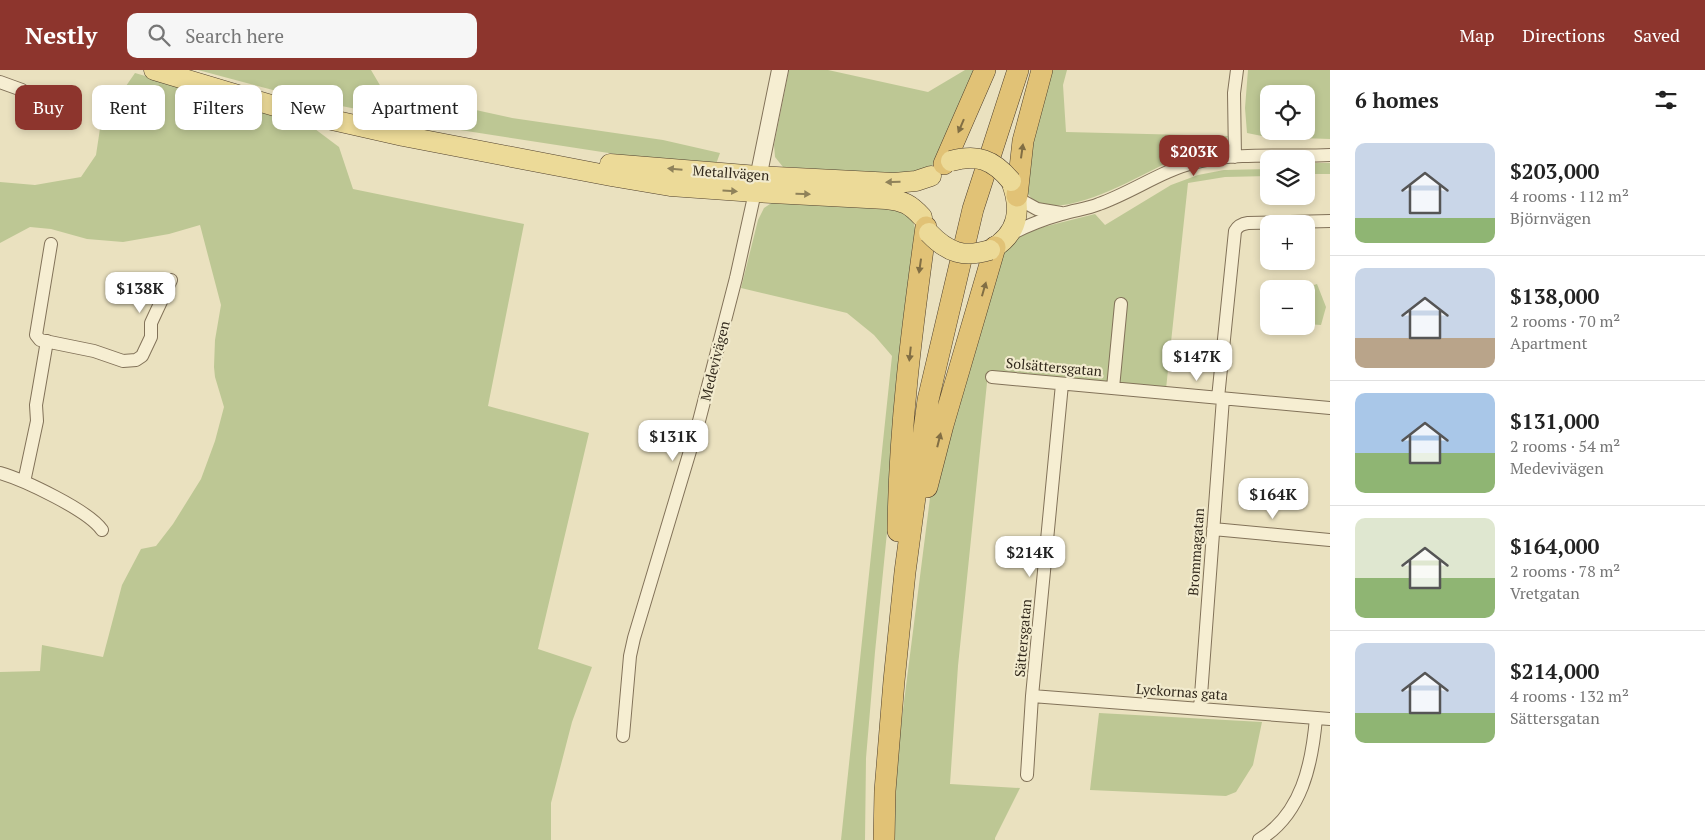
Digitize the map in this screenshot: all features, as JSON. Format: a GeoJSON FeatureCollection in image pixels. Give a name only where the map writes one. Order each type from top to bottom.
{"type":"FeatureCollection","features":[{"type":"Feature","properties":{"kind":"highway"},"geometry":{"type":"LineString","coordinates":[[942,167],[985,70]]}},
{"type":"Feature","properties":{"kind":"highway"},"geometry":{"type":"LineString","coordinates":[[884,840],[885,791],[901,570],[921,398],[937,321],[965,207],[1010,70]]}},
{"type":"Feature","properties":{"kind":"highway"},"geometry":{"type":"LineString","coordinates":[[876,840],[886,679],[928,400],[973,209],[1018,70]]}},
{"type":"Feature","properties":{"kind":"highway"},"geometry":{"type":"LineString","coordinates":[[1015,192],[1023,141],[1042,70]]}},
{"type":"Feature","properties":{"kind":"highway"},"geometry":{"type":"LineString","coordinates":[[901,570],[900,451],[915,305],[926,226]]}},
{"type":"Feature","properties":{"kind":"highway"},"geometry":{"type":"LineString","coordinates":[[901,570],[998,244]]}},
{"type":"Feature","properties":{"kind":"main road","name":"Metallvägen"},"geometry":{"type":"LineString","coordinates":[[154,70],[288,110],[403,136],[670,186],[894,183],[916,181],[942,167]]}},
{"type":"Feature","properties":{"kind":"main road"},"geometry":{"type":"LineString","coordinates":[[964,158],[978,158],[991,162],[1002,170],[1015,192],[1016,218],[998,244],[977,254],[964,254],[950,250],[939,243],[926,226],[921,206],[925,185],[942,167],[964,158]]}},
{"type":"Feature","properties":{"kind":"main road","name":"Metallvägen"},"geometry":{"type":"LineString","coordinates":[[756,184],[900,201],[911,205],[926,226]]}},
{"type":"Feature","properties":{"kind":"street","name":"Medevivägen"},"geometry":{"type":"LineString","coordinates":[[623,736],[632,647],[699,421],[736,278],[780,70]]}},
{"type":"Feature","properties":{"kind":"street"},"geometry":{"type":"LineString","coordinates":[[1235,157],[1234,93],[1237,70]]}},
{"type":"Feature","properties":{"kind":"street"},"geometry":{"type":"LineString","coordinates":[[0,82],[15,87]]}},
{"type":"Feature","properties":{"kind":"street"},"geometry":{"type":"LineString","coordinates":[[998,244],[1024,227],[1108,201],[1181,167],[1213,159],[1235,157],[1330,155]]}},
{"type":"Feature","properties":{"kind":"street"},"geometry":{"type":"LineString","coordinates":[[1015,192],[1037,209],[1063,214]]}},
{"type":"Feature","properties":{"kind":"street","name":"Brommagatan"},"geometry":{"type":"LineString","coordinates":[[1200,708],[1220,398],[1235,231],[1242,224],[1248,223],[1330,221]]}},
{"type":"Feature","properties":{"kind":"street"},"geometry":{"type":"LineString","coordinates":[[52,244],[36,335],[40,340],[94,351],[123,361],[136,360],[142,356],[151,337],[151,323],[171,280]]}},
{"type":"Feature","properties":{"kind":"street","name":"Solsättersgatan"},"geometry":{"type":"LineString","coordinates":[[1113,388],[1121,304]]}},
{"type":"Feature","properties":{"kind":"street"},"geometry":{"type":"LineString","coordinates":[[24,482],[37,421],[36,405],[47,341]]}},
{"type":"Feature","properties":{"kind":"street","name":"Solsättersgatan"},"geometry":{"type":"LineString","coordinates":[[992,377],[1330,408]]}},
{"type":"Feature","properties":{"kind":"street","name":"Sättersgatan"},"geometry":{"type":"LineString","coordinates":[[1027,775],[1032,696],[1062,384]]}},
{"type":"Feature","properties":{"kind":"street"},"geometry":{"type":"LineString","coordinates":[[0,473],[24,482],[84,514],[98,524],[102,530]]}},
{"type":"Feature","properties":{"kind":"street"},"geometry":{"type":"LineString","coordinates":[[1213,529],[1330,540]]}},
{"type":"Feature","properties":{"kind":"street","name":"Lyckornas gata"},"geometry":{"type":"LineString","coordinates":[[1032,696],[1330,719]]}},
{"type":"Feature","properties":{"kind":"street"},"geometry":{"type":"LineString","coordinates":[[1259,840],[1274,828],[1296,801],[1309,768],[1316,718]]}},
{"type":"Feature","properties":{"kind":"green space"},"geometry":{"type":"Polygon","coordinates":[[[198,70],[371,70],[380,85],[353,85],[353,108],[343,106],[343,85],[272,85],[272,90],[262,87],[262,85],[254,85],[198,70]]]}},
{"type":"Feature","properties":{"kind":"green space"},"geometry":{"type":"Polygon","coordinates":[[[789,70],[828,70],[928,92],[965,70],[979,70],[936,163],[912,175],[783,167],[775,157],[774,145],[789,70]]]}},
{"type":"Feature","properties":{"kind":"green space"},"geometry":{"type":"Polygon","coordinates":[[[1047,70],[1067,70],[1063,85],[1066,132],[1228,136],[1223,143],[1211,151],[1171,161],[1095,196],[1073,203],[1053,206],[1037,202],[1026,190],[1026,167],[1028,150],[1047,70]]]}},
{"type":"Feature","properties":{"kind":"green space"},"geometry":{"type":"Polygon","coordinates":[[[1248,70],[1330,70],[1330,139],[1315,139],[1315,85],[1260,85],[1260,136],[1247,133],[1245,108],[1248,70]]]}},
{"type":"Feature","properties":{"kind":"green space"},"geometry":{"type":"Polygon","coordinates":[[[135,73],[176,85],[175,130],[262,130],[262,110],[272,113],[272,130],[316,130],[339,147],[353,189],[524,224],[488,406],[589,433],[538,649],[592,667],[572,722],[551,803],[551,840],[0,840],[0,672],[40,671],[42,645],[103,657],[122,585],[141,549],[156,546],[173,524],[201,479],[215,441],[224,407],[214,367],[215,340],[221,305],[200,225],[169,234],[123,242],[87,239],[51,229],[30,227],[0,243],[0,182],[35,185],[81,177],[96,155],[100,130],[165,130],[165,85],[127,85],[135,73]]]}},
{"type":"Feature","properties":{"kind":"green space"},"geometry":{"type":"Polygon","coordinates":[[[477,110],[512,118],[663,140],[720,153],[715,167],[680,164],[460,130],[477,130],[477,110]]]}},
{"type":"Feature","properties":{"kind":"green space"},"geometry":{"type":"Polygon","coordinates":[[[1315,163],[1330,163],[1330,174],[1315,174],[1315,163]]]}},
{"type":"Feature","properties":{"kind":"green space"},"geometry":{"type":"Polygon","coordinates":[[[1260,169],[1260,176],[1225,177],[1188,183],[1166,389],[1013,372],[988,373],[958,666],[950,784],[1020,788],[995,840],[892,840],[893,788],[930,498],[965,373],[1003,253],[1020,234],[1095,214],[1105,225],[1171,185],[1198,175],[1224,170],[1260,169]]]}},
{"type":"Feature","properties":{"kind":"green space"},"geometry":{"type":"Polygon","coordinates":[[[776,200],[898,207],[913,222],[917,233],[875,652],[866,758],[865,840],[841,840],[892,356],[874,335],[847,313],[741,288],[758,220],[764,208],[776,200]]]}},
{"type":"Feature","properties":{"kind":"green space"},"geometry":{"type":"Polygon","coordinates":[[[1317,284],[1326,307],[1321,325],[1315,325],[1315,285],[1317,284]]]}},
{"type":"Feature","properties":{"kind":"green space"},"geometry":{"type":"Polygon","coordinates":[[[1099,713],[1262,722],[1253,765],[1236,792],[1226,796],[1090,790],[1099,713]]]}}]}
